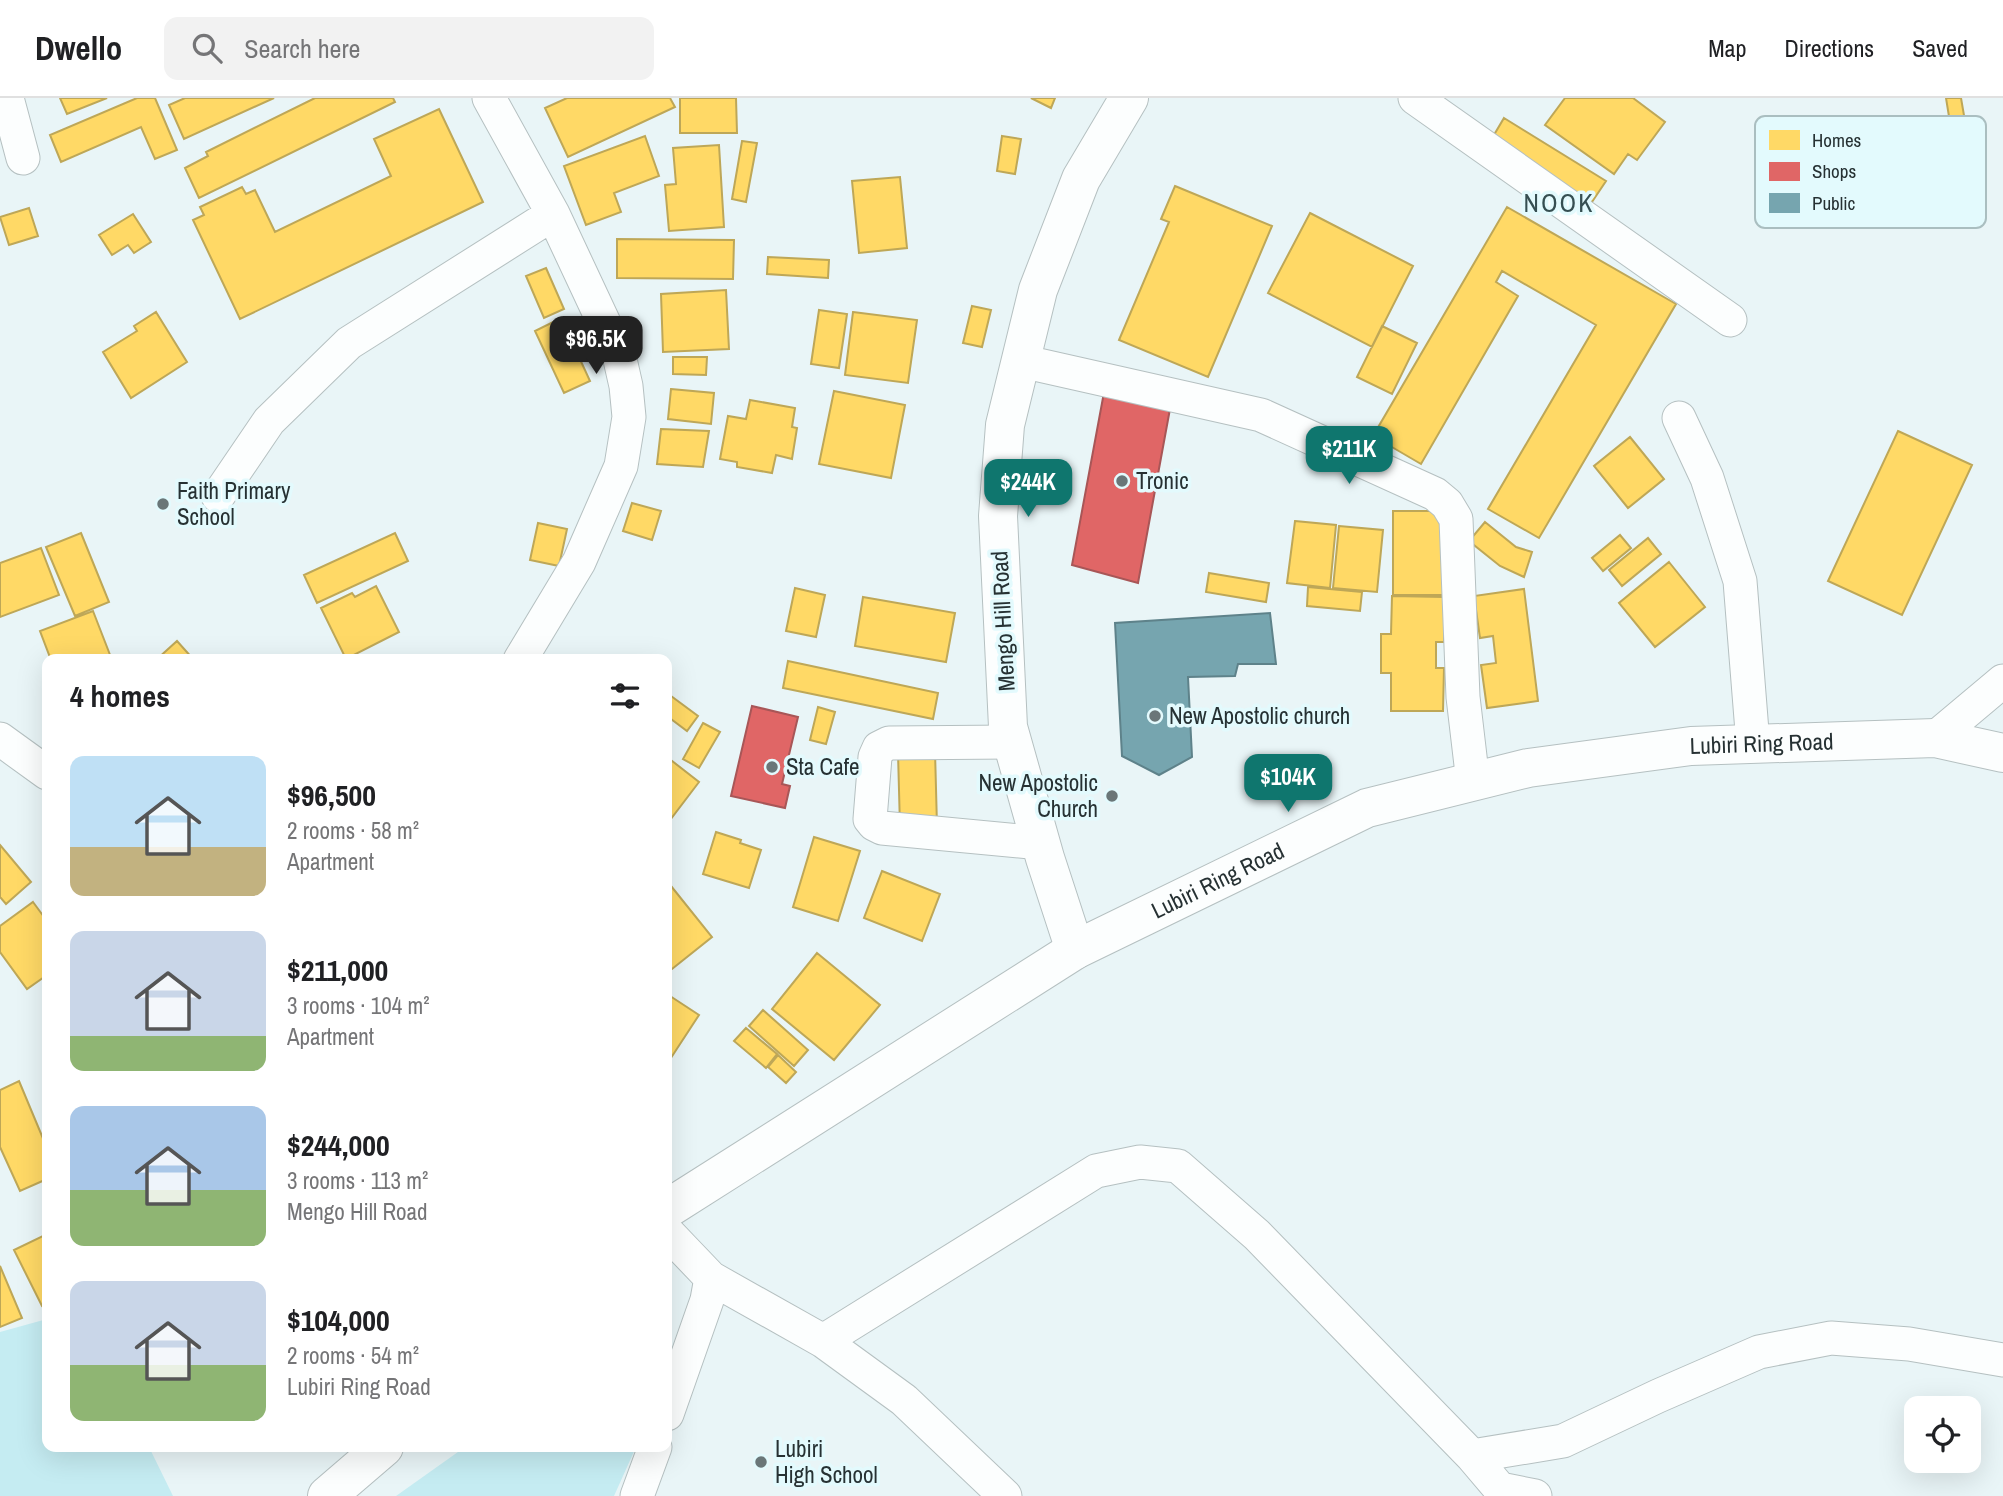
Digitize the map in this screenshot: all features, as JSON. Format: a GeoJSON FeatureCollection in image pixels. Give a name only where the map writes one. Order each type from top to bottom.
{"type":"FeatureCollection","features":[{"type":"Feature","properties":{"kind":"main road","name":"Mengo Hill Road"},"geometry":{"type":"LineString","coordinates":[[1075,950],[1011,741],[1007,713],[998,516],[1005,425],[1038,290],[1081,179],[1129,98]]}},
{"type":"Feature","properties":{"kind":"main road","name":"Lubiri Ring Road"},"geometry":{"type":"LineString","coordinates":[[672,1206],[1075,950],[1367,808],[1528,768],[1677,748],[1935,738],[2003,753]]}},
{"type":"Feature","properties":{"kind":"main road"},"geometry":{"type":"LineString","coordinates":[[327,1496],[378,1452]]}},
{"type":"Feature","properties":{"kind":"street"},"geometry":{"type":"LineString","coordinates":[[7,98],[23,158]]}},
{"type":"Feature","properties":{"kind":"street"},"geometry":{"type":"LineString","coordinates":[[489,98],[553,214],[619,355],[629,417],[621,466],[579,562],[524,654]]}},
{"type":"Feature","properties":{"kind":"street"},"geometry":{"type":"LineString","coordinates":[[1415,98],[1730,320]]}},
{"type":"Feature","properties":{"kind":"street"},"geometry":{"type":"LineString","coordinates":[[218,496],[270,421],[349,343],[553,214]]}},
{"type":"Feature","properties":{"kind":"street"},"geometry":{"type":"LineString","coordinates":[[1021,361],[1261,415],[1435,494],[1447,503],[1457,519],[1463,697],[1473,782]]}},
{"type":"Feature","properties":{"kind":"street"},"geometry":{"type":"LineString","coordinates":[[1679,418],[1707,478],[1740,581],[1753,744]]}},
{"type":"Feature","properties":{"kind":"street"},"geometry":{"type":"LineString","coordinates":[[1935,738],[2003,681]]}},
{"type":"Feature","properties":{"kind":"street"},"geometry":{"type":"LineString","coordinates":[[0,739],[42,769]]}},
{"type":"Feature","properties":{"kind":"street"},"geometry":{"type":"LineString","coordinates":[[1011,741],[889,743],[879,748],[875,757],[870,819],[882,828],[1041,843]]}},
{"type":"Feature","properties":{"kind":"street"},"geometry":{"type":"LineString","coordinates":[[823,1341],[1097,1171],[1140,1162],[1178,1166],[1257,1235],[1472,1456],[1500,1489],[1535,1496]]}},
{"type":"Feature","properties":{"kind":"street"},"geometry":{"type":"LineString","coordinates":[[672,1237],[711,1278],[823,1341],[904,1400],[1005,1496]]}},
{"type":"Feature","properties":{"kind":"street"},"geometry":{"type":"LineString","coordinates":[[672,1400],[707,1300],[711,1278]]}},
{"type":"Feature","properties":{"kind":"street"},"geometry":{"type":"LineString","coordinates":[[1472,1456],[1563,1441],[1759,1352],[1831,1338],[1909,1344],[2003,1360]]}},
{"type":"Feature","properties":{"kind":"street"},"geometry":{"type":"LineString","coordinates":[[638,1496],[653,1452]]}},
{"type":"Feature","properties":{"kind":"shaded area"},"geometry":{"type":"Polygon","coordinates":[[[42,1320],[42,1452],[151,1452],[173,1496],[0,1496],[0,1332],[42,1320]]]}},
{"type":"Feature","properties":{"kind":"shaded area"},"geometry":{"type":"Polygon","coordinates":[[[458,1452],[634,1452],[614,1496],[396,1496],[458,1452]]]}},
{"type":"Feature","properties":{"kind":"building: Homes"},"geometry":{"type":"Polygon","coordinates":[[[60,98],[107,98],[67,114],[60,98]]]}},
{"type":"Feature","properties":{"kind":"building: Homes"},"geometry":{"type":"Polygon","coordinates":[[[137,98],[155,98],[177,150],[155,159],[141,127],[61,162],[50,135],[137,98]]]}},
{"type":"Feature","properties":{"kind":"building: Homes"},"geometry":{"type":"Polygon","coordinates":[[[185,98],[274,98],[184,139],[169,105],[185,98]]]}},
{"type":"Feature","properties":{"kind":"building: Homes"},"geometry":{"type":"Polygon","coordinates":[[[315,98],[393,98],[395,102],[199,198],[185,168],[208,156],[206,152],[315,98]]]}},
{"type":"Feature","properties":{"kind":"building: Homes"},"geometry":{"type":"Polygon","coordinates":[[[567,98],[670,98],[675,107],[568,157],[545,108],[567,98]]]}},
{"type":"Feature","properties":{"kind":"building: Homes"},"geometry":{"type":"Polygon","coordinates":[[[680,98],[736,98],[737,133],[680,133],[680,98]]]}},
{"type":"Feature","properties":{"kind":"building: Homes"},"geometry":{"type":"Polygon","coordinates":[[[1031,98],[1055,98],[1051,108],[1031,98]]]}},
{"type":"Feature","properties":{"kind":"building: Homes"},"geometry":{"type":"Polygon","coordinates":[[[1565,98],[1633,98],[1665,122],[1637,160],[1628,154],[1614,174],[1545,125],[1565,98]]]}},
{"type":"Feature","properties":{"kind":"building: Homes"},"geometry":{"type":"Polygon","coordinates":[[[1946,98],[1961,98],[1964,116],[1949,116],[1946,98]]]}},
{"type":"Feature","properties":{"kind":"building: Homes"},"geometry":{"type":"Polygon","coordinates":[[[439,109],[483,202],[240,319],[193,220],[204,215],[200,207],[242,187],[246,194],[255,190],[275,232],[391,176],[374,139],[439,109]]]}},
{"type":"Feature","properties":{"kind":"building: Homes"},"geometry":{"type":"Polygon","coordinates":[[[1504,118],[1606,181],[1592,202],[1491,140],[1504,118]]]}},
{"type":"Feature","properties":{"kind":"building: Homes"},"geometry":{"type":"Polygon","coordinates":[[[645,136],[659,176],[614,193],[621,212],[586,225],[564,166],[645,136]]]}},
{"type":"Feature","properties":{"kind":"building: Homes"},"geometry":{"type":"Polygon","coordinates":[[[1002,136],[1021,139],[1015,174],[997,171],[1002,136]]]}},
{"type":"Feature","properties":{"kind":"building: Homes"},"geometry":{"type":"Polygon","coordinates":[[[742,141],[757,143],[746,202],[732,199],[742,141]]]}},
{"type":"Feature","properties":{"kind":"building: Homes"},"geometry":{"type":"Polygon","coordinates":[[[719,145],[724,227],[669,231],[665,185],[676,184],[673,148],[719,145]]]}},
{"type":"Feature","properties":{"kind":"building: Homes"},"geometry":{"type":"Polygon","coordinates":[[[900,177],[907,248],[859,253],[852,181],[900,177]]]}},
{"type":"Feature","properties":{"kind":"building: Homes"},"geometry":{"type":"Polygon","coordinates":[[[1175,186],[1272,226],[1208,377],[1119,340],[1169,222],[1161,219],[1175,186]]]}},
{"type":"Feature","properties":{"kind":"building: Homes"},"geometry":{"type":"Polygon","coordinates":[[[1507,207],[1676,304],[1539,538],[1488,509],[1596,325],[1502,271],[1496,282],[1518,296],[1421,464],[1373,436],[1507,207]]]}},
{"type":"Feature","properties":{"kind":"building: Homes"},"geometry":{"type":"Polygon","coordinates":[[[29,208],[38,236],[9,245],[0,217],[29,208]]]}},
{"type":"Feature","properties":{"kind":"building: Homes"},"geometry":{"type":"Polygon","coordinates":[[[1310,213],[1413,266],[1372,347],[1268,293],[1310,213]]]}},
{"type":"Feature","properties":{"kind":"building: Homes"},"geometry":{"type":"Polygon","coordinates":[[[133,214],[151,242],[134,253],[128,245],[112,255],[99,235],[133,214]]]}},
{"type":"Feature","properties":{"kind":"building: Homes"},"geometry":{"type":"Polygon","coordinates":[[[617,239],[734,240],[733,279],[617,278],[617,239]]]}},
{"type":"Feature","properties":{"kind":"building: Homes"},"geometry":{"type":"Polygon","coordinates":[[[768,257],[829,260],[828,278],[767,274],[768,257]]]}},
{"type":"Feature","properties":{"kind":"building: Homes"},"geometry":{"type":"Polygon","coordinates":[[[546,268],[564,309],[544,318],[526,276],[546,268]]]}},
{"type":"Feature","properties":{"kind":"building: Homes"},"geometry":{"type":"Polygon","coordinates":[[[726,290],[729,349],[663,352],[661,294],[726,290]]]}},
{"type":"Feature","properties":{"kind":"building: Homes"},"geometry":{"type":"Polygon","coordinates":[[[972,306],[991,310],[982,347],[963,343],[972,306]]]}},
{"type":"Feature","properties":{"kind":"building: Homes"},"geometry":{"type":"Polygon","coordinates":[[[819,310],[847,314],[839,368],[811,364],[819,310]]]}},
{"type":"Feature","properties":{"kind":"building: Homes"},"geometry":{"type":"Polygon","coordinates":[[[156,312],[187,362],[131,398],[103,352],[137,331],[134,326],[156,312]]]}},
{"type":"Feature","properties":{"kind":"building: Homes"},"geometry":{"type":"Polygon","coordinates":[[[853,312],[917,320],[908,383],[845,375],[853,312]]]}},
{"type":"Feature","properties":{"kind":"building: Homes"},"geometry":{"type":"Polygon","coordinates":[[[561,318],[590,381],[564,393],[535,331],[561,318]]]}},
{"type":"Feature","properties":{"kind":"building: Homes"},"geometry":{"type":"Polygon","coordinates":[[[1382,326],[1417,343],[1392,394],[1357,377],[1382,326]]]}},
{"type":"Feature","properties":{"kind":"building: Homes"},"geometry":{"type":"Polygon","coordinates":[[[673,357],[707,357],[706,375],[673,374],[673,357]]]}},
{"type":"Feature","properties":{"kind":"building: Homes"},"geometry":{"type":"Polygon","coordinates":[[[671,389],[714,393],[711,424],[668,419],[671,389]]]}},
{"type":"Feature","properties":{"kind":"building: Homes"},"geometry":{"type":"Polygon","coordinates":[[[834,391],[905,405],[891,478],[819,464],[834,391]]]}},
{"type":"Feature","properties":{"kind":"building: Homes"},"geometry":{"type":"Polygon","coordinates":[[[750,400],[795,408],[792,427],[797,428],[792,459],[776,455],[772,473],[737,467],[737,462],[720,459],[728,416],[746,419],[750,400]]]}},
{"type":"Feature","properties":{"kind":"building: Homes"},"geometry":{"type":"Polygon","coordinates":[[[661,429],[709,431],[703,467],[657,464],[661,429]]]}},
{"type":"Feature","properties":{"kind":"building: Homes"},"geometry":{"type":"Polygon","coordinates":[[[1898,431],[1972,465],[1902,615],[1828,581],[1898,431]]]}},
{"type":"Feature","properties":{"kind":"building: Homes"},"geometry":{"type":"Polygon","coordinates":[[[1630,437],[1664,479],[1628,508],[1594,466],[1630,437]]]}},
{"type":"Feature","properties":{"kind":"building: Homes"},"geometry":{"type":"Polygon","coordinates":[[[632,503],[661,511],[652,540],[623,531],[632,503]]]}},
{"type":"Feature","properties":{"kind":"building: Homes"},"geometry":{"type":"Polygon","coordinates":[[[1393,511],[1445,511],[1445,595],[1393,595],[1393,511]]]}},
{"type":"Feature","properties":{"kind":"building: Homes"},"geometry":{"type":"Polygon","coordinates":[[[1295,521],[1336,525],[1330,588],[1287,583],[1295,521]]]}},
{"type":"Feature","properties":{"kind":"building: Homes"},"geometry":{"type":"Polygon","coordinates":[[[1485,522],[1516,547],[1532,552],[1524,577],[1500,566],[1469,541],[1485,522]]]}},
{"type":"Feature","properties":{"kind":"building: Homes"},"geometry":{"type":"Polygon","coordinates":[[[538,523],[567,529],[559,566],[530,560],[538,523]]]}},
{"type":"Feature","properties":{"kind":"building: Homes"},"geometry":{"type":"Polygon","coordinates":[[[1339,526],[1383,530],[1377,592],[1333,588],[1339,526]]]}},
{"type":"Feature","properties":{"kind":"building: Homes"},"geometry":{"type":"Polygon","coordinates":[[[81,533],[109,602],[75,616],[46,547],[81,533]]]}},
{"type":"Feature","properties":{"kind":"building: Homes"},"geometry":{"type":"Polygon","coordinates":[[[395,533],[408,561],[317,603],[304,575],[395,533]]]}},
{"type":"Feature","properties":{"kind":"building: Homes"},"geometry":{"type":"Polygon","coordinates":[[[1620,535],[1631,548],[1603,571],[1592,558],[1620,535]]]}},
{"type":"Feature","properties":{"kind":"building: Homes"},"geometry":{"type":"Polygon","coordinates":[[[1648,538],[1661,554],[1622,586],[1609,570],[1648,538]]]}},
{"type":"Feature","properties":{"kind":"building: Homes"},"geometry":{"type":"Polygon","coordinates":[[[41,548],[59,595],[0,617],[0,563],[41,548]]]}},
{"type":"Feature","properties":{"kind":"building: Homes"},"geometry":{"type":"Polygon","coordinates":[[[1669,562],[1705,607],[1655,647],[1619,603],[1669,562]]]}},
{"type":"Feature","properties":{"kind":"building: Homes"},"geometry":{"type":"Polygon","coordinates":[[[1209,573],[1269,583],[1266,602],[1206,592],[1209,573]]]}},
{"type":"Feature","properties":{"kind":"building: Homes"},"geometry":{"type":"Polygon","coordinates":[[[376,586],[399,632],[356,654],[344,654],[321,608],[352,593],[355,597],[376,586]]]}},
{"type":"Feature","properties":{"kind":"building: Homes"},"geometry":{"type":"Polygon","coordinates":[[[1308,587],[1362,592],[1360,611],[1307,606],[1308,587]]]}},
{"type":"Feature","properties":{"kind":"building: Homes"},"geometry":{"type":"Polygon","coordinates":[[[795,588],[825,595],[816,637],[786,631],[795,588]]]}},
{"type":"Feature","properties":{"kind":"building: Homes"},"geometry":{"type":"Polygon","coordinates":[[[1524,589],[1538,701],[1487,708],[1481,665],[1496,663],[1493,636],[1480,638],[1474,596],[1524,589]]]}},
{"type":"Feature","properties":{"kind":"building: Homes"},"geometry":{"type":"Polygon","coordinates":[[[1392,596],[1444,597],[1444,642],[1436,642],[1436,668],[1444,668],[1443,711],[1391,711],[1391,673],[1381,673],[1381,634],[1391,634],[1392,596]]]}},
{"type":"Feature","properties":{"kind":"building: Homes"},"geometry":{"type":"Polygon","coordinates":[[[863,597],[955,613],[946,662],[855,646],[863,597]]]}},
{"type":"Feature","properties":{"kind":"building: Homes"},"geometry":{"type":"Polygon","coordinates":[[[93,611],[110,654],[49,654],[40,631],[93,611]]]}},
{"type":"Feature","properties":{"kind":"building: Homes"},"geometry":{"type":"Polygon","coordinates":[[[177,641],[189,654],[163,654],[177,641]]]}},
{"type":"Feature","properties":{"kind":"building: Homes"},"geometry":{"type":"Polygon","coordinates":[[[788,661],[938,693],[933,719],[783,688],[788,661]]]}},
{"type":"Feature","properties":{"kind":"building: Homes"},"geometry":{"type":"Polygon","coordinates":[[[672,697],[698,716],[687,731],[672,720],[672,697]]]}},
{"type":"Feature","properties":{"kind":"building: Homes"},"geometry":{"type":"Polygon","coordinates":[[[818,707],[835,712],[826,744],[810,740],[818,707]]]}},
{"type":"Feature","properties":{"kind":"building: Homes"},"geometry":{"type":"Polygon","coordinates":[[[703,723],[720,732],[699,768],[683,759],[703,723]]]}},
{"type":"Feature","properties":{"kind":"building: Homes"},"geometry":{"type":"Polygon","coordinates":[[[935,751],[937,826],[900,827],[898,753],[935,751]]]}},
{"type":"Feature","properties":{"kind":"building: Homes"},"geometry":{"type":"Polygon","coordinates":[[[672,761],[699,782],[672,817],[672,761]]]}},
{"type":"Feature","properties":{"kind":"building: Homes"},"geometry":{"type":"Polygon","coordinates":[[[716,832],[761,850],[749,888],[703,874],[716,832]]]}},
{"type":"Feature","properties":{"kind":"building: Homes"},"geometry":{"type":"Polygon","coordinates":[[[814,837],[860,851],[838,921],[793,907],[814,837]]]}},
{"type":"Feature","properties":{"kind":"building: Homes"},"geometry":{"type":"Polygon","coordinates":[[[0,845],[31,882],[6,904],[0,897],[0,845]]]}},
{"type":"Feature","properties":{"kind":"building: Homes"},"geometry":{"type":"Polygon","coordinates":[[[882,871],[940,894],[922,941],[864,918],[882,871]]]}},
{"type":"Feature","properties":{"kind":"building: Homes"},"geometry":{"type":"Polygon","coordinates":[[[672,887],[712,937],[672,969],[672,887]]]}},
{"type":"Feature","properties":{"kind":"building: Homes"},"geometry":{"type":"Polygon","coordinates":[[[33,902],[42,914],[42,978],[27,989],[0,952],[0,926],[33,902]]]}},
{"type":"Feature","properties":{"kind":"building: Homes"},"geometry":{"type":"Polygon","coordinates":[[[817,953],[880,1005],[834,1060],[772,1009],[817,953]]]}},
{"type":"Feature","properties":{"kind":"building: Homes"},"geometry":{"type":"Polygon","coordinates":[[[672,997],[699,1015],[672,1056],[672,997]]]}},
{"type":"Feature","properties":{"kind":"building: Homes"},"geometry":{"type":"Polygon","coordinates":[[[763,1010],[808,1050],[794,1066],[749,1026],[763,1010]]]}},
{"type":"Feature","properties":{"kind":"building: Homes"},"geometry":{"type":"Polygon","coordinates":[[[746,1028],[777,1054],[766,1068],[734,1041],[746,1028]]]}},
{"type":"Feature","properties":{"kind":"building: Homes"},"geometry":{"type":"Polygon","coordinates":[[[778,1055],[796,1072],[786,1083],[768,1067],[778,1055]]]}},
{"type":"Feature","properties":{"kind":"building: Homes"},"geometry":{"type":"Polygon","coordinates":[[[19,1081],[42,1136],[42,1181],[20,1191],[0,1147],[0,1090],[19,1081]]]}},
{"type":"Feature","properties":{"kind":"building: Homes"},"geometry":{"type":"Polygon","coordinates":[[[42,1236],[42,1306],[14,1250],[42,1236]]]}},
{"type":"Feature","properties":{"kind":"building: Homes"},"geometry":{"type":"Polygon","coordinates":[[[0,1266],[22,1318],[0,1327],[0,1266]]]}},
{"type":"Feature","properties":{"kind":"building: Shops","name":"Tronic"},"geometry":{"type":"Polygon","coordinates":[[[1105,387],[1172,398],[1138,583],[1072,565],[1105,387]]]}},
{"type":"Feature","properties":{"kind":"building: Shops"},"geometry":{"type":"Polygon","coordinates":[[[752,706],[798,717],[782,784],[790,786],[785,808],[731,796],[752,706]]]}},
{"type":"Feature","properties":{"kind":"building: Public","name":"New Apostolic church"},"geometry":{"type":"Polygon","coordinates":[[[1270,613],[1276,664],[1238,664],[1235,676],[1188,677],[1192,757],[1159,775],[1122,756],[1115,623],[1270,613]]]}},
{"type":"Feature","properties":{"kind":"place","name":"Tronic"},"geometry":{"type":"Point","coordinates":[1122,481]}},
{"type":"Feature","properties":{"kind":"place","name":"Faith Primary School"},"geometry":{"type":"Point","coordinates":[163,504]}},
{"type":"Feature","properties":{"kind":"place","name":"New Apostolic church"},"geometry":{"type":"Point","coordinates":[1155,716]}},
{"type":"Feature","properties":{"kind":"place","name":"Sta Cafe"},"geometry":{"type":"Point","coordinates":[772,767]}},
{"type":"Feature","properties":{"kind":"place","name":"New Apostolic Church"},"geometry":{"type":"Point","coordinates":[1112,796]}},
{"type":"Feature","properties":{"kind":"place","name":"Lubiri High School"},"geometry":{"type":"Point","coordinates":[761,1462]}},
{"type":"Feature","properties":{"kind":"district","name":"NOOK"},"geometry":{"type":"Point","coordinates":[1559,203]}}]}
